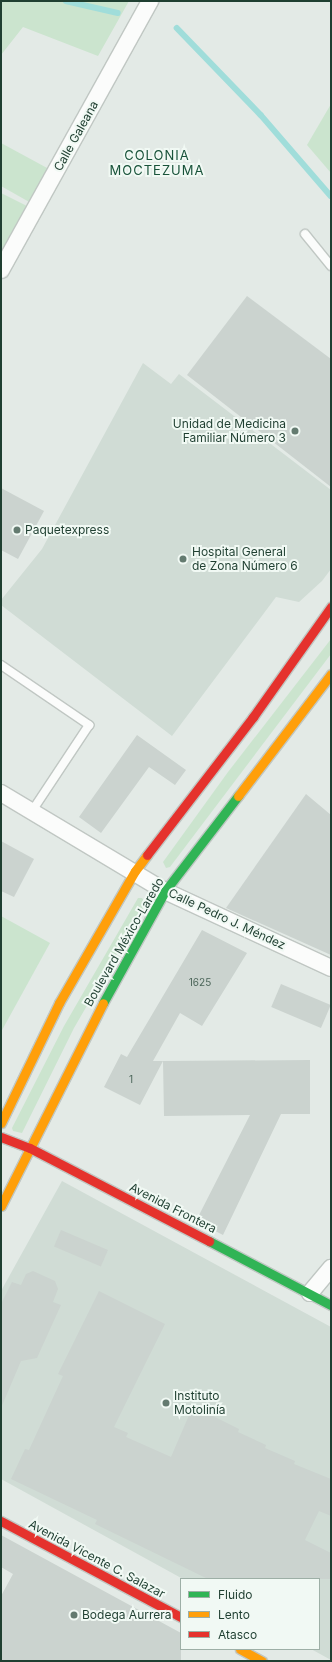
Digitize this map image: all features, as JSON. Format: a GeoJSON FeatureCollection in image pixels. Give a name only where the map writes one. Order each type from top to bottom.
{"type":"FeatureCollection","features":[{"type":"Feature","properties":{"kind":"main road","name":"Boulevard México-Laredo"},"geometry":{"type":"LineString","coordinates":[[1,1123],[59,1003],[135,871],[253,717],[331,607]]}},
{"type":"Feature","properties":{"kind":"main road","name":"Boulevard México-Laredo"},"geometry":{"type":"LineString","coordinates":[[1,1206],[96,1015],[165,891],[330,676]]}},
{"type":"Feature","properties":{"kind":"main road","name":"Avenida Frontera"},"geometry":{"type":"LineString","coordinates":[[1,1137],[30,1148],[331,1305]]}},
{"type":"Feature","properties":{"kind":"main road","name":"Avenida Vicente C. Salazar"},"geometry":{"type":"LineString","coordinates":[[1,1521],[180,1616]]}},
{"type":"Feature","properties":{"kind":"main road"},"geometry":{"type":"LineString","coordinates":[[242,1650],[262,1661]]}},
{"type":"Feature","properties":{"kind":"street","name":"Calle Galeana"},"geometry":{"type":"LineString","coordinates":[[1,270],[150,1]]}},
{"type":"Feature","properties":{"kind":"street","name":"Calle Pedro J. Méndez"},"geometry":{"type":"LineString","coordinates":[[1,794],[135,871],[165,891],[331,968]]}},
{"type":"Feature","properties":{"kind":"street"},"geometry":{"type":"LineString","coordinates":[[310,1293],[331,1268]]}},
{"type":"Feature","properties":{"kind":"lane"},"geometry":{"type":"LineString","coordinates":[[304,234],[331,266]]}},
{"type":"Feature","properties":{"kind":"lane"},"geometry":{"type":"LineString","coordinates":[[1,665],[89,725],[32,811]]}},
{"type":"Feature","properties":{"kind":"shaded area","name":"Hospital General de Zona Número 6"},"geometry":{"type":"Polygon","coordinates":[[[143,363],[171,384],[179,374],[331,490],[331,569],[322,581],[299,602],[276,597],[172,736],[1,605],[1,600],[42,549],[143,363]]]}},
{"type":"Feature","properties":{"kind":"shaded area","name":"Instituto Motolinía"},"geometry":{"type":"Polygon","coordinates":[[[62,1181],[331,1327],[331,1660],[313,1650],[320,1650],[320,1578],[181,1578],[1,1479],[1,1291],[62,1181]]]}},
{"type":"Feature","properties":{"kind":"green space"},"geometry":{"type":"Polygon","coordinates":[[[1,1],[129,1],[98,56],[23,27],[1,55],[1,1]]]}},
{"type":"Feature","properties":{"kind":"green space"},"geometry":{"type":"Polygon","coordinates":[[[331,104],[331,173],[307,145],[331,104]]]}},
{"type":"Feature","properties":{"kind":"green space"},"geometry":{"type":"Polygon","coordinates":[[[1,143],[49,169],[31,203],[1,186],[1,143]]]}},
{"type":"Feature","properties":{"kind":"green space"},"geometry":{"type":"Polygon","coordinates":[[[1,193],[27,206],[1,258],[1,193]]]}},
{"type":"Feature","properties":{"kind":"green space"},"geometry":{"type":"Polygon","coordinates":[[[331,639],[331,654],[170,867],[166,868],[163,862],[228,772],[331,639]]]}},
{"type":"Feature","properties":{"kind":"green space"},"geometry":{"type":"Polygon","coordinates":[[[138,898],[142,898],[146,904],[74,1028],[22,1133],[13,1131],[12,1128],[64,1026],[138,898]]]}},
{"type":"Feature","properties":{"kind":"green space"},"geometry":{"type":"Polygon","coordinates":[[[1,916],[50,943],[1,1032],[1,916]]]}},
{"type":"Feature","properties":{"kind":"building","name":"Unidad de Medicina Familiar Número 3"},"geometry":{"type":"Polygon","coordinates":[[[247,296],[331,359],[331,487],[187,375],[247,296]]]}},
{"type":"Feature","properties":{"kind":"building","name":"Paquetexpress"},"geometry":{"type":"Polygon","coordinates":[[[1,488],[44,511],[18,559],[1,550],[1,488]]]}},
{"type":"Feature","properties":{"kind":"building"},"geometry":{"type":"Polygon","coordinates":[[[137,735],[186,770],[175,785],[149,767],[101,833],[79,817],[137,735]]]}},
{"type":"Feature","properties":{"kind":"building"},"geometry":{"type":"Polygon","coordinates":[[[306,794],[331,815],[331,955],[226,908],[306,794]]]}},
{"type":"Feature","properties":{"kind":"building"},"geometry":{"type":"Polygon","coordinates":[[[1,841],[34,859],[14,897],[1,891],[1,841]]]}},
{"type":"Feature","properties":{"kind":"building"},"geometry":{"type":"Polygon","coordinates":[[[202,930],[247,953],[202,1026],[180,1013],[153,1061],[163,1061],[140,1105],[104,1087],[121,1054],[127,1057],[202,930]]]}},
{"type":"Feature","properties":{"kind":"building"},"geometry":{"type":"Polygon","coordinates":[[[281,984],[331,1005],[321,1028],[271,1007],[281,984]]]}},
{"type":"Feature","properties":{"kind":"building"},"geometry":{"type":"Polygon","coordinates":[[[310,1060],[310,1114],[281,1114],[223,1235],[196,1221],[250,1115],[164,1116],[163,1061],[310,1060]]]}},
{"type":"Feature","properties":{"kind":"building"},"geometry":{"type":"Polygon","coordinates":[[[61,1230],[108,1250],[101,1266],[54,1247],[61,1230]]]}},
{"type":"Feature","properties":{"kind":"building"},"geometry":{"type":"Polygon","coordinates":[[[33,1271],[55,1281],[58,1289],[53,1302],[61,1305],[37,1358],[21,1361],[1,1408],[1,1304],[12,1282],[21,1285],[26,1274],[33,1271]]]}},
{"type":"Feature","properties":{"kind":"building"},"geometry":{"type":"Polygon","coordinates":[[[99,1291],[165,1324],[114,1427],[128,1433],[126,1437],[171,1457],[193,1406],[239,1429],[238,1432],[266,1445],[265,1448],[295,1461],[294,1464],[331,1479],[331,1516],[319,1511],[305,1540],[331,1553],[331,1579],[206,1578],[95,1524],[97,1520],[11,1479],[25,1449],[29,1450],[63,1376],[58,1374],[99,1291]]]}},
{"type":"Feature","properties":{"kind":"building","name":"Bodega Aurrera"},"geometry":{"type":"Polygon","coordinates":[[[1,1535],[180,1632],[181,1661],[1,1661],[1,1596],[13,1574],[1,1567],[1,1535]]]}},
{"type":"Feature","properties":{"kind":"waterway"},"geometry":{"type":"LineString","coordinates":[[66,1],[118,13]]}},
{"type":"Feature","properties":{"kind":"waterway"},"geometry":{"type":"LineString","coordinates":[[177,28],[261,115],[331,196]]}},
{"type":"Feature","properties":{"kind":"traffic: fast"},"geometry":{"type":"LineString","coordinates":[[103,1003],[165,891],[238,796]]}},
{"type":"Feature","properties":{"kind":"traffic: fast"},"geometry":{"type":"LineString","coordinates":[[209,1241],[331,1305]]}},
{"type":"Feature","properties":{"kind":"traffic: slow"},"geometry":{"type":"LineString","coordinates":[[238,796],[331,674]]}},
{"type":"Feature","properties":{"kind":"traffic: slow"},"geometry":{"type":"LineString","coordinates":[[1,1123],[59,1003],[135,871],[147,855]]}},
{"type":"Feature","properties":{"kind":"traffic: slow"},"geometry":{"type":"LineString","coordinates":[[1,1206],[103,1003]]}},
{"type":"Feature","properties":{"kind":"traffic: slow"},"geometry":{"type":"LineString","coordinates":[[242,1650],[262,1661]]}},
{"type":"Feature","properties":{"kind":"traffic: jam"},"geometry":{"type":"LineString","coordinates":[[147,855],[253,717],[331,607]]}},
{"type":"Feature","properties":{"kind":"traffic: jam"},"geometry":{"type":"LineString","coordinates":[[1,1137],[30,1148],[209,1241]]}},
{"type":"Feature","properties":{"kind":"traffic: jam"},"geometry":{"type":"LineString","coordinates":[[1,1521],[180,1616]]}},
{"type":"Feature","properties":{"kind":"place","name":"Unidad de Medicina Familiar Número 3"},"geometry":{"type":"Point","coordinates":[295,431]}},
{"type":"Feature","properties":{"kind":"place","name":"Paquetexpress"},"geometry":{"type":"Point","coordinates":[17,530]}},
{"type":"Feature","properties":{"kind":"place","name":"Hospital General de Zona Número 6"},"geometry":{"type":"Point","coordinates":[183,559]}},
{"type":"Feature","properties":{"kind":"place","name":"Instituto Motolinía"},"geometry":{"type":"Point","coordinates":[166,1403]}},
{"type":"Feature","properties":{"kind":"place","name":"Bodega Aurrera"},"geometry":{"type":"Point","coordinates":[74,1615]}},
{"type":"Feature","properties":{"kind":"district","name":"COLONIA MOCTEZUMA"},"geometry":{"type":"Point","coordinates":[157,164]}}]}
